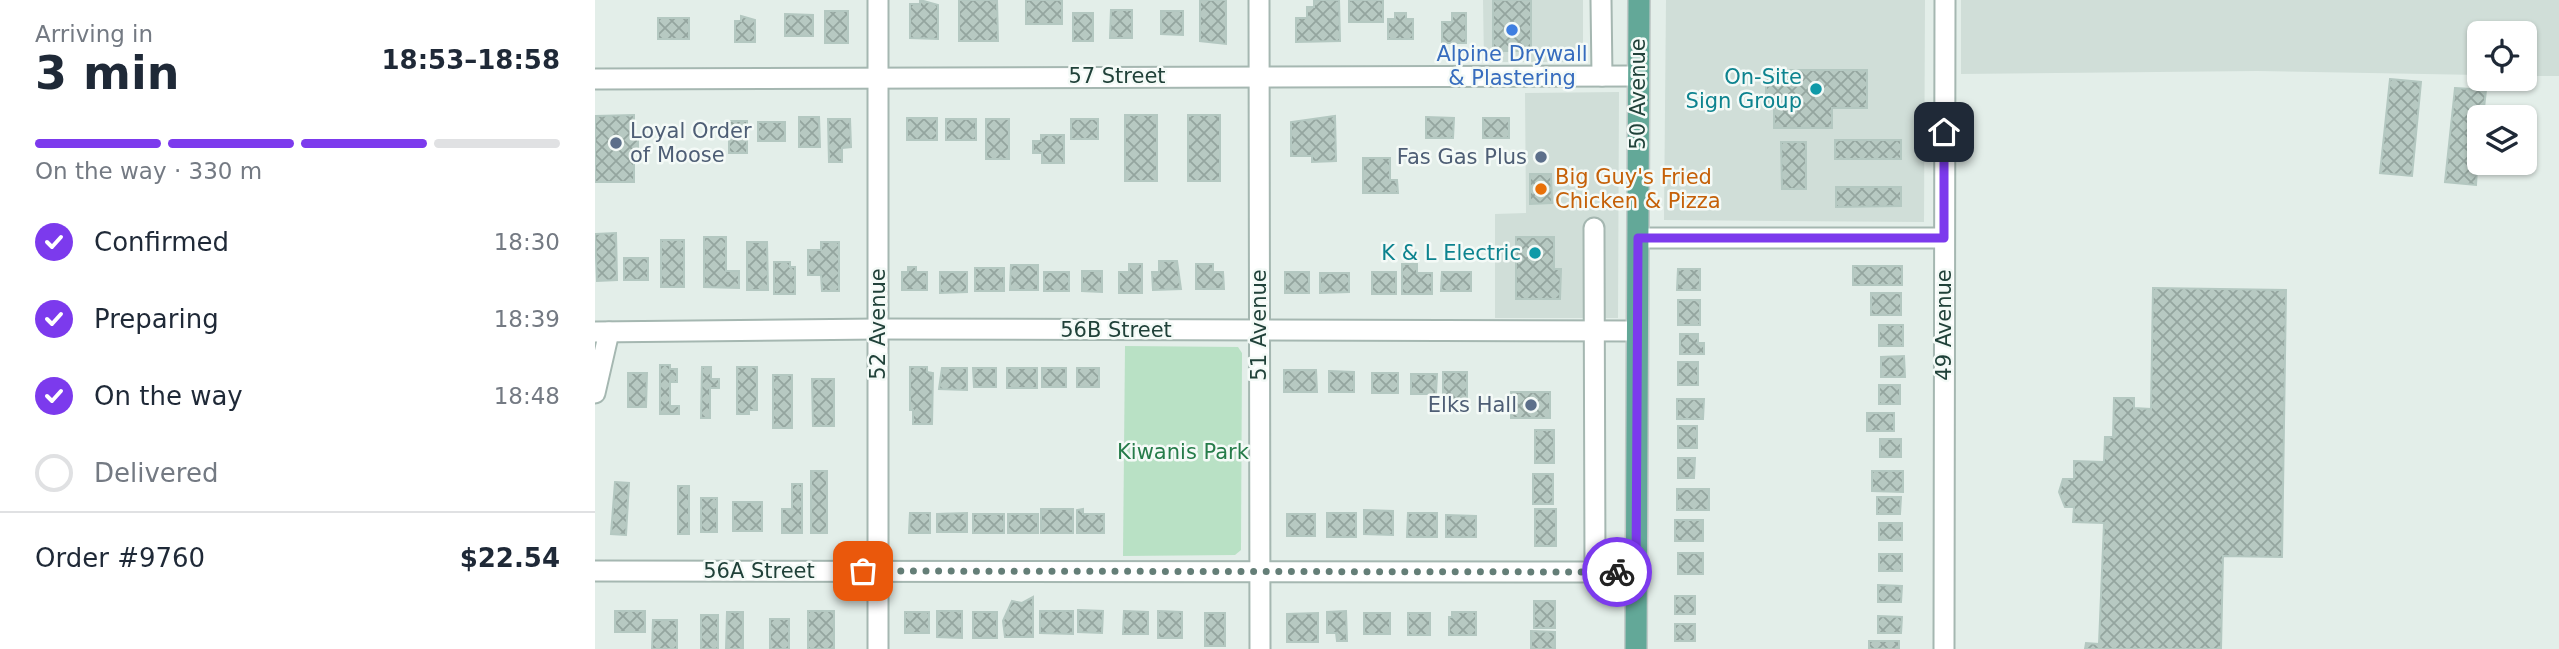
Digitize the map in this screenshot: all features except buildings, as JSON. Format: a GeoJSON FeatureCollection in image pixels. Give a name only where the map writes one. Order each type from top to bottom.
{"type":"FeatureCollection","features":[{"type":"Feature","properties":{"kind":"main road","name":"50 Avenue"},"geometry":{"type":"LineString","coordinates":[[1636,649],[1639,0]]}},
{"type":"Feature","properties":{"kind":"street","name":"52 Avenue"},"geometry":{"type":"LineString","coordinates":[[878,0],[878,649]]}},
{"type":"Feature","properties":{"kind":"street","name":"51 Avenue"},"geometry":{"type":"LineString","coordinates":[[1259,0],[1260,649]]}},
{"type":"Feature","properties":{"kind":"street"},"geometry":{"type":"LineString","coordinates":[[1601,0],[1602,76]]}},
{"type":"Feature","properties":{"kind":"street","name":"49 Avenue"},"geometry":{"type":"LineString","coordinates":[[1944,649],[1945,0]]}},
{"type":"Feature","properties":{"kind":"street","name":"57 Street"},"geometry":{"type":"LineString","coordinates":[[595,79],[878,76],[1638,76]]}},
{"type":"Feature","properties":{"kind":"street"},"geometry":{"type":"LineString","coordinates":[[1594,228],[1595,572]]}},
{"type":"Feature","properties":{"kind":"street"},"geometry":{"type":"LineString","coordinates":[[1638,238],[1944,238]]}},
{"type":"Feature","properties":{"kind":"street","name":"56B Street"},"geometry":{"type":"LineString","coordinates":[[602,332],[1637,331]]}},
{"type":"Feature","properties":{"kind":"street"},"geometry":{"type":"LineString","coordinates":[[595,393],[602,332]]}},
{"type":"Feature","properties":{"kind":"street","name":"56A Street"},"geometry":{"type":"LineString","coordinates":[[595,571],[1636,572]]}},
{"type":"Feature","properties":{"kind":"shaded area"},"geometry":{"type":"Polygon","coordinates":[[[1483,0],[1583,0],[1583,62],[1484,62],[1483,0]]]}},
{"type":"Feature","properties":{"kind":"shaded area"},"geometry":{"type":"Polygon","coordinates":[[[1666,0],[1925,0],[1924,222],[1664,220],[1666,0]]]}},
{"type":"Feature","properties":{"kind":"shaded area"},"geometry":{"type":"Polygon","coordinates":[[[1961,0],[2559,0],[2559,76],[2537,76],[2537,21],[2467,21],[2467,75],[2257,71],[1961,74],[1961,0]]]}},
{"type":"Feature","properties":{"kind":"shaded area"},"geometry":{"type":"Polygon","coordinates":[[[1619,92],[1618,318],[1495,318],[1495,214],[1526,213],[1525,93],[1619,92]]]}},
{"type":"Feature","properties":{"kind":"green space","name":"Kiwanis Park"},"geometry":{"type":"Polygon","coordinates":[[[1125,346],[1238,347],[1242,353],[1241,550],[1235,555],[1123,556],[1125,346]]]}},
{"type":"Feature","properties":{"kind":"way so far"},"geometry":{"type":"LineString","coordinates":[[863,571],[1617,572]]}},
{"type":"Feature","properties":{"kind":"place","name":"Alpine Drywall & Plastering"},"geometry":{"type":"Point","coordinates":[1512,30]}},
{"type":"Feature","properties":{"kind":"place","name":"On-Site Sign Group"},"geometry":{"type":"Point","coordinates":[1816,89]}},
{"type":"Feature","properties":{"kind":"place","name":"Loyal Order of Moose"},"geometry":{"type":"Point","coordinates":[616,143]}},
{"type":"Feature","properties":{"kind":"place","name":"Fas Gas Plus"},"geometry":{"type":"Point","coordinates":[1541,157]}},
{"type":"Feature","properties":{"kind":"place","name":"Big Guy's Fried Chicken & Pizza"},"geometry":{"type":"Point","coordinates":[1541,189]}},
{"type":"Feature","properties":{"kind":"place","name":"K & L Electric"},"geometry":{"type":"Point","coordinates":[1535,253]}},
{"type":"Feature","properties":{"kind":"place","name":"Elks Hall"},"geometry":{"type":"Point","coordinates":[1531,405]}},
{"type":"Feature","properties":{"kind":"route"},"geometry":{"type":"LineString","coordinates":[[1617,572],[1636,572],[1638,238],[1944,238],[1944,132]]}}]}
